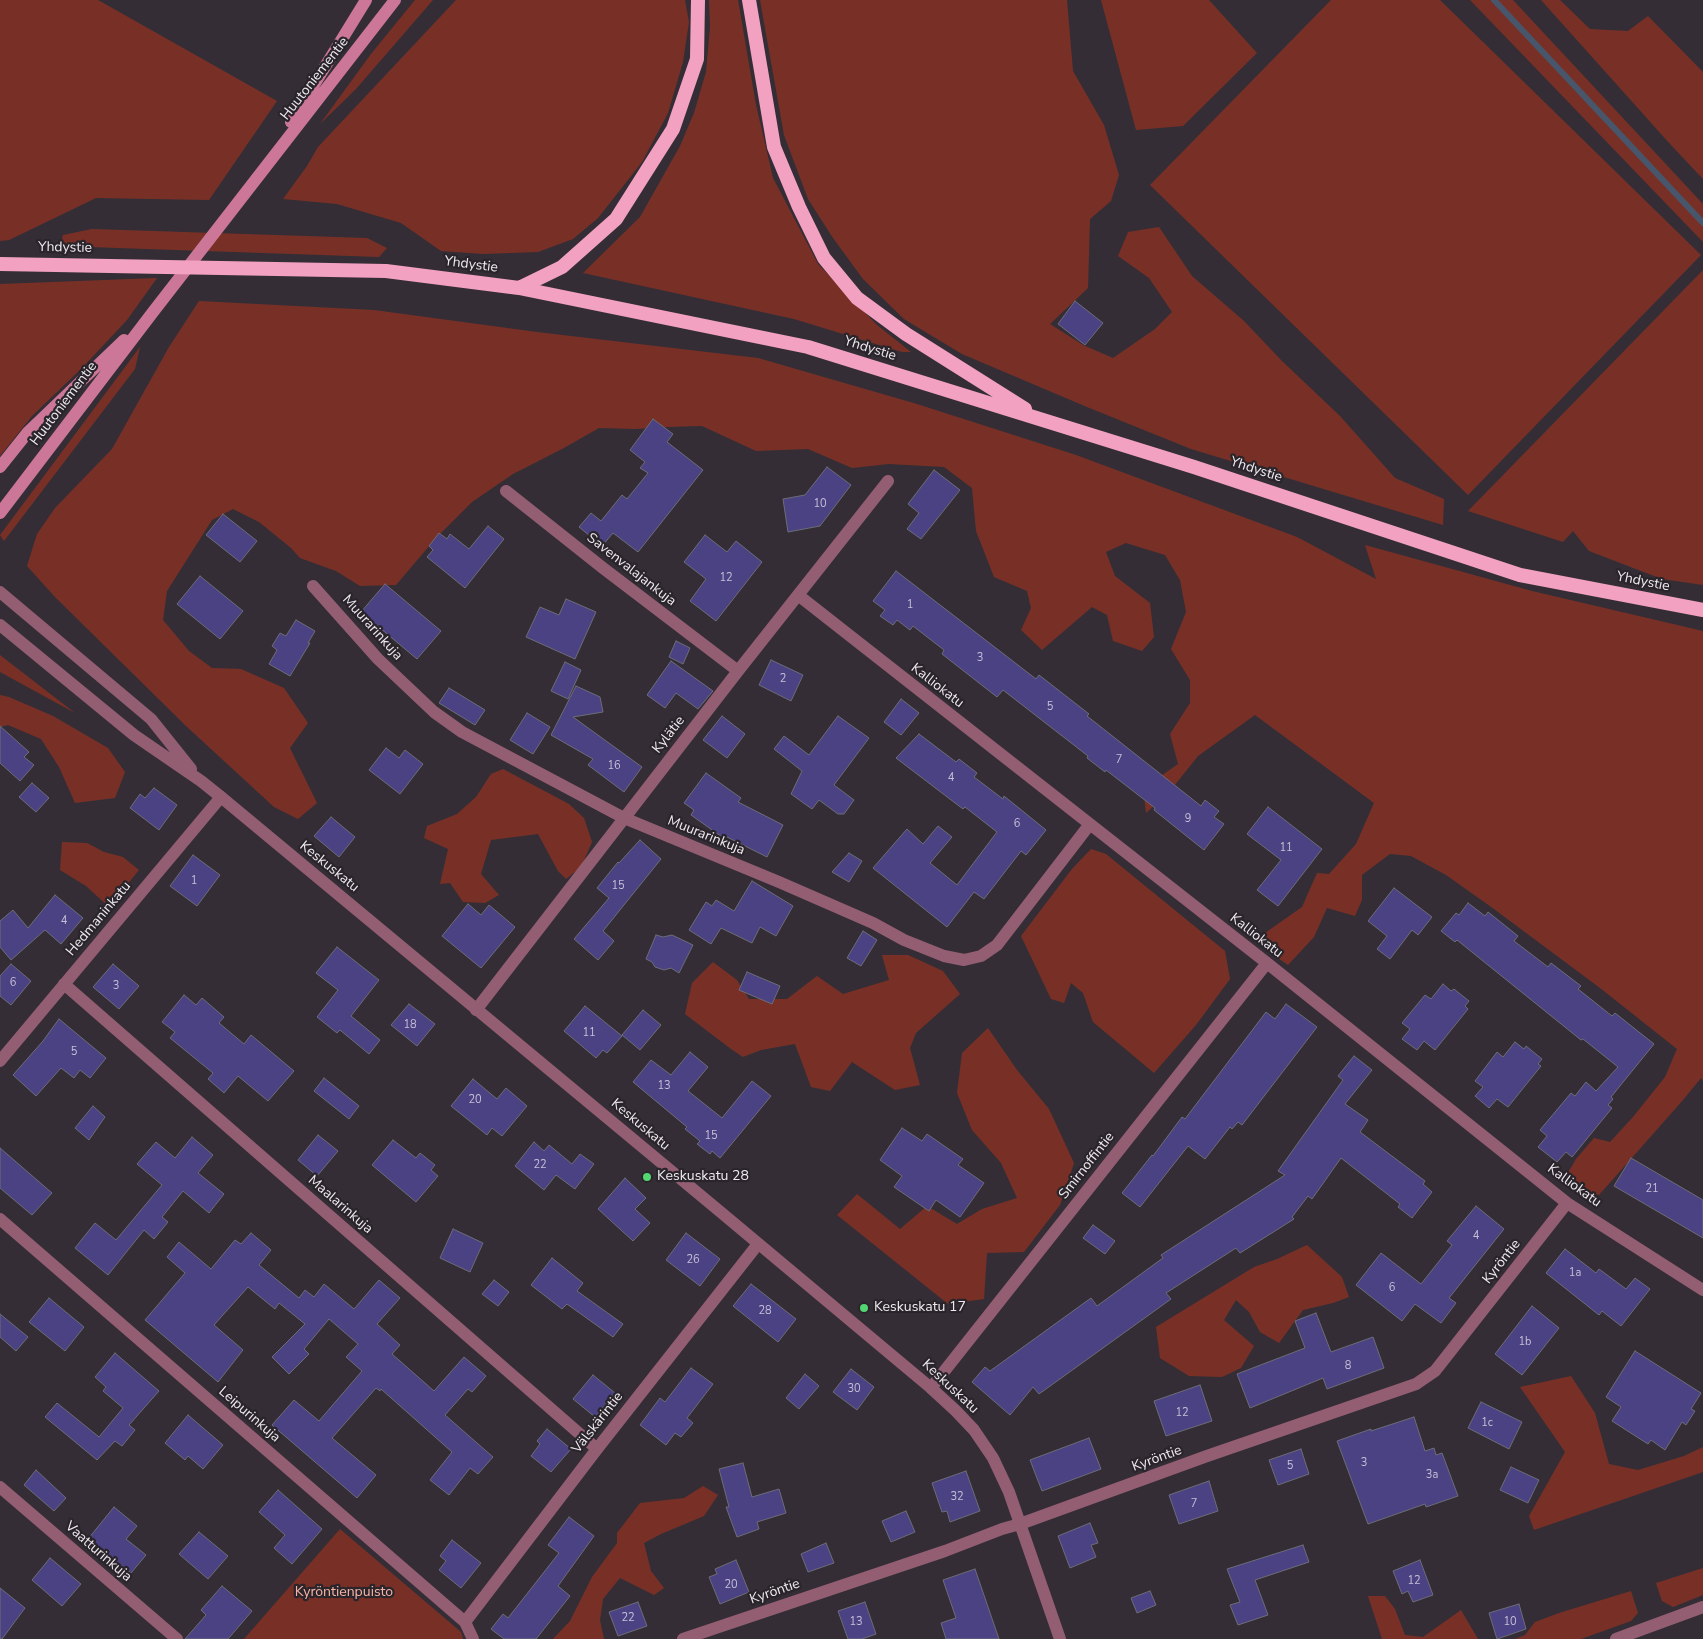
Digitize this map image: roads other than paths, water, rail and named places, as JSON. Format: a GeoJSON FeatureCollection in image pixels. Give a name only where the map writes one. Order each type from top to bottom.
{"type":"FeatureCollection","features":[{"type":"Feature","properties":{"kind":"highway"},"geometry":{"type":"LineString","coordinates":[[520,288],[562,267],[616,219],[673,129],[697,59],[698,0]]}},
{"type":"Feature","properties":{"kind":"highway"},"geometry":{"type":"LineString","coordinates":[[750,0],[774,147],[799,207],[824,258],[857,298],[899,329],[1042,420]]}},
{"type":"Feature","properties":{"kind":"highway","name":"Yhdystie"},"geometry":{"type":"LineString","coordinates":[[0,264],[386,271],[520,288],[808,347],[1194,467],[1520,575],[1703,610]]}},
{"type":"Feature","properties":{"kind":"main road","name":"Huutoniementie"},"geometry":{"type":"LineString","coordinates":[[258,176],[366,0]]}},
{"type":"Feature","properties":{"kind":"main road","name":"Huutoniementie"},"geometry":{"type":"LineString","coordinates":[[0,513],[152,312],[394,0]]}},
{"type":"Feature","properties":{"kind":"main road","name":"Huutoniementie"},"geometry":{"type":"LineString","coordinates":[[0,467],[28,432],[152,312]]}},
{"type":"Feature","properties":{"kind":"street","name":"Kylätie"},"geometry":{"type":"LineString","coordinates":[[476,1010],[888,480]]}},
{"type":"Feature","properties":{"kind":"street","name":"Savenvalajankuja"},"geometry":{"type":"LineString","coordinates":[[506,491],[738,671]]}},
{"type":"Feature","properties":{"kind":"street","name":"Muurarinkuja"},"geometry":{"type":"LineString","coordinates":[[313,586],[378,660],[434,712],[492,750],[624,818],[779,882],[873,923],[904,940],[944,956],[964,960],[981,956],[997,945],[1090,824]]}},
{"type":"Feature","properties":{"kind":"street","name":"Keskuskatu"},"geometry":{"type":"LineString","coordinates":[[0,592],[151,719],[200,781]]}},
{"type":"Feature","properties":{"kind":"street","name":"Kalliokatu"},"geometry":{"type":"LineString","coordinates":[[798,595],[1568,1202],[1703,1290]]}},
{"type":"Feature","properties":{"kind":"street","name":"Keskuskatu"},"geometry":{"type":"LineString","coordinates":[[0,625],[134,735],[221,797],[931,1388],[974,1430],[993,1458],[1009,1492],[1060,1639]]}},
{"type":"Feature","properties":{"kind":"street","name":"Hedmaninkatu"},"geometry":{"type":"LineString","coordinates":[[0,1060],[221,797]]}},
{"type":"Feature","properties":{"kind":"street","name":"Smirnoffintie"},"geometry":{"type":"LineString","coordinates":[[931,1388],[1267,963]]}},
{"type":"Feature","properties":{"kind":"street","name":"Maalarinkuja"},"geometry":{"type":"LineString","coordinates":[[64,984],[596,1449]]}},
{"type":"Feature","properties":{"kind":"street","name":"Kyröntie"},"geometry":{"type":"LineString","coordinates":[[683,1639],[945,1551],[1207,1456],[1416,1384],[1435,1371],[1568,1202]]}},
{"type":"Feature","properties":{"kind":"street","name":"Leipurinkuja"},"geometry":{"type":"LineString","coordinates":[[0,1219],[465,1622],[473,1639]]}},
{"type":"Feature","properties":{"kind":"street","name":"Välskärintie"},"geometry":{"type":"LineString","coordinates":[[465,1622],[596,1449],[758,1244]]}},
{"type":"Feature","properties":{"kind":"street","name":"Vaatturinkuja"},"geometry":{"type":"LineString","coordinates":[[0,1487],[177,1639]]}},
{"type":"Feature","properties":{"kind":"street"},"geometry":{"type":"LineString","coordinates":[[1616,1639],[1703,1607]]}},
{"type":"Feature","properties":{"kind":"waterway"},"geometry":{"type":"LineString","coordinates":[[1494,0],[1703,223]]}},
{"type":"Feature","properties":{"kind":"place","name":"Keskuskatu 28"},"geometry":{"type":"Point","coordinates":[647,1177]}},
{"type":"Feature","properties":{"kind":"place","name":"Keskuskatu 17"},"geometry":{"type":"Point","coordinates":[864,1308]}},
{"type":"Feature","properties":{"kind":"park label","name":"Kyröntienpuisto"},"geometry":{"type":"Point","coordinates":[344,1593]}}]}
